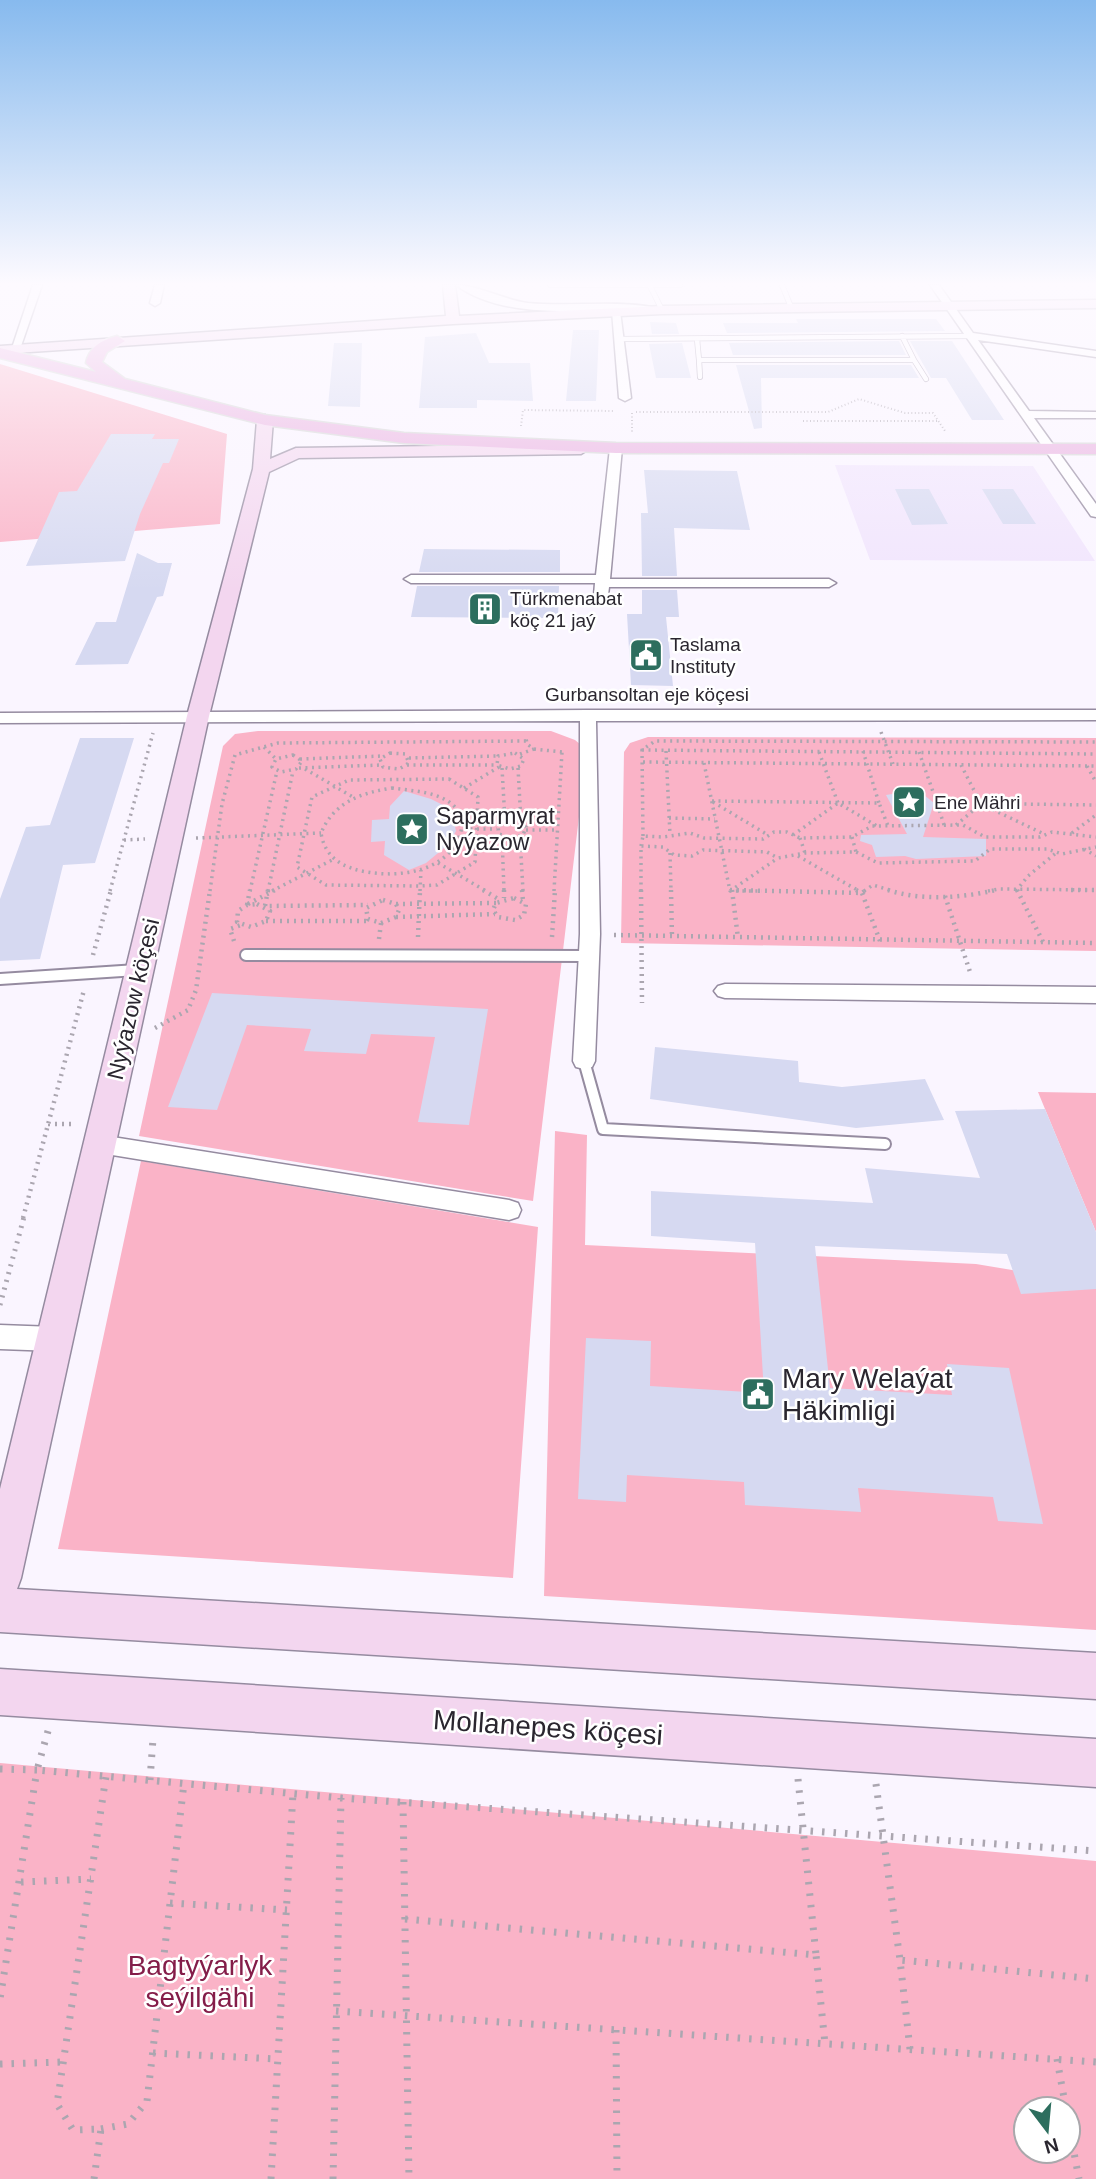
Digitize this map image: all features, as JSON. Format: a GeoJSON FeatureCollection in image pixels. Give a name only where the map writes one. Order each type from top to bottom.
{"type":"FeatureCollection","features":[{"type":"Feature","properties":{"kind":"main road"},"geometry":{"type":"LineString","coordinates":[[133,387],[177,400],[265,420],[404,438],[615,448],[1096,449]]}},
{"type":"Feature","properties":{"kind":"street"},"geometry":{"type":"LineString","coordinates":[[624,387],[625,398]]}},
{"type":"Feature","properties":{"kind":"street"},"geometry":{"type":"LineString","coordinates":[[1006,387],[1096,513]]}},
{"type":"Feature","properties":{"kind":"street"},"geometry":{"type":"LineString","coordinates":[[1025,414],[1096,415]]}},
{"type":"Feature","properties":{"kind":"street","name":"Nyýazow köçesi"},"geometry":{"type":"LineString","coordinates":[[0,1578],[198,716],[261,469],[265,420]]}},
{"type":"Feature","properties":{"kind":"street"},"geometry":{"type":"LineString","coordinates":[[261,469],[296,453],[615,448],[602,586]]}},
{"type":"Feature","properties":{"kind":"street"},"geometry":{"type":"LineString","coordinates":[[411,579],[602,586],[829,583]]}},
{"type":"Feature","properties":{"kind":"street","name":"Gurbansoltan eje köçesi"},"geometry":{"type":"LineString","coordinates":[[0,703],[139,703],[198,716]]}},
{"type":"Feature","properties":{"kind":"street"},"geometry":{"type":"LineString","coordinates":[[584,1061],[590,934],[587,715]]}},
{"type":"Feature","properties":{"kind":"street","name":"Gurbansoltan eje köçesi"},"geometry":{"type":"LineString","coordinates":[[0,718],[1096,715]]}},
{"type":"Feature","properties":{"kind":"street"},"geometry":{"type":"LineString","coordinates":[[725,991],[1096,995]]}},
{"type":"Feature","properties":{"kind":"street"},"geometry":{"type":"LineString","coordinates":[[100,1144],[509,1210]]}},
{"type":"Feature","properties":{"kind":"street"},"geometry":{"type":"LineString","coordinates":[[0,1337],[55,1339]]}},
{"type":"Feature","properties":{"kind":"street"},"geometry":{"type":"LineString","coordinates":[[0,1610],[1096,1676]]}},
{"type":"Feature","properties":{"kind":"street","name":"Mollanepes köçesi"},"geometry":{"type":"LineString","coordinates":[[0,1692],[1096,1763]]}},
{"type":"Feature","properties":{"kind":"lane"},"geometry":{"type":"LineString","coordinates":[[246,955],[587,956]]}},
{"type":"Feature","properties":{"kind":"lane"},"geometry":{"type":"LineString","coordinates":[[0,978],[140,970]]}},
{"type":"Feature","properties":{"kind":"lane"},"geometry":{"type":"LineString","coordinates":[[584,1061],[603,1129],[885,1144]]}},
{"type":"Feature","properties":{"kind":"path"},"geometry":{"type":"LineString","coordinates":[[632,412],[828,412],[859,399],[905,413],[933,413]]}},
{"type":"Feature","properties":{"kind":"path"},"geometry":{"type":"LineString","coordinates":[[523,410],[618,412]]}},
{"type":"Feature","properties":{"kind":"path"},"geometry":{"type":"LineString","coordinates":[[800,413],[806,429]]}},
{"type":"Feature","properties":{"kind":"path"},"geometry":{"type":"LineString","coordinates":[[803,421],[939,421]]}},
{"type":"Feature","properties":{"kind":"path"},"geometry":{"type":"LineString","coordinates":[[522,715],[527,741],[534,749]]}},
{"type":"Feature","properties":{"kind":"path"},"geometry":{"type":"LineString","coordinates":[[874,715],[893,764]]}},
{"type":"Feature","properties":{"kind":"path"},"geometry":{"type":"LineString","coordinates":[[0,1305],[159,716]]}},
{"type":"Feature","properties":{"kind":"path"},"geometry":{"type":"LineString","coordinates":[[123,1044],[188,1010],[196,990],[222,804],[235,755],[278,743],[527,741]]}},
{"type":"Feature","properties":{"kind":"path"},"geometry":{"type":"LineString","coordinates":[[642,1003],[642,750],[647,744],[655,741],[1096,742]]}},
{"type":"Feature","properties":{"kind":"path"},"geometry":{"type":"LineString","coordinates":[[263,747],[276,759]]}},
{"type":"Feature","properties":{"kind":"path"},"geometry":{"type":"LineString","coordinates":[[247,905],[277,771],[272,764],[276,759],[289,755],[300,758],[383,756],[398,753],[409,758],[498,756],[506,753],[520,755],[534,749],[587,755]]}},
{"type":"Feature","properties":{"kind":"path"},"geometry":{"type":"LineString","coordinates":[[642,750],[1096,754]]}},
{"type":"Feature","properties":{"kind":"path"},"geometry":{"type":"LineString","coordinates":[[666,751],[670,835]]}},
{"type":"Feature","properties":{"kind":"path"},"geometry":{"type":"LineString","coordinates":[[724,751],[728,763]]}},
{"type":"Feature","properties":{"kind":"path"},"geometry":{"type":"LineString","coordinates":[[778,751],[782,763]]}},
{"type":"Feature","properties":{"kind":"path"},"geometry":{"type":"LineString","coordinates":[[799,751],[802,764]]}},
{"type":"Feature","properties":{"kind":"path"},"geometry":{"type":"LineString","coordinates":[[863,751],[888,826]]}},
{"type":"Feature","properties":{"kind":"path"},"geometry":{"type":"LineString","coordinates":[[551,956],[562,752]]}},
{"type":"Feature","properties":{"kind":"path"},"geometry":{"type":"LineString","coordinates":[[819,752],[838,803],[878,826]]}},
{"type":"Feature","properties":{"kind":"path"},"geometry":{"type":"LineString","coordinates":[[841,752],[843,764]]}},
{"type":"Feature","properties":{"kind":"path"},"geometry":{"type":"LineString","coordinates":[[919,752],[944,825]]}},
{"type":"Feature","properties":{"kind":"path"},"geometry":{"type":"LineString","coordinates":[[942,752],[948,765]]}},
{"type":"Feature","properties":{"kind":"path"},"geometry":{"type":"LineString","coordinates":[[966,753],[970,765]]}},
{"type":"Feature","properties":{"kind":"path"},"geometry":{"type":"LineString","coordinates":[[984,753],[989,765]]}},
{"type":"Feature","properties":{"kind":"path"},"geometry":{"type":"LineString","coordinates":[[1003,753],[1008,765]]}},
{"type":"Feature","properties":{"kind":"path"},"geometry":{"type":"LineString","coordinates":[[520,755],[524,761],[518,768],[521,822],[526,830]]}},
{"type":"Feature","properties":{"kind":"path"},"geometry":{"type":"LineString","coordinates":[[381,765],[383,756]]}},
{"type":"Feature","properties":{"kind":"path"},"geometry":{"type":"LineString","coordinates":[[498,756],[505,821]]}},
{"type":"Feature","properties":{"kind":"path"},"geometry":{"type":"LineString","coordinates":[[300,758],[301,768]]}},
{"type":"Feature","properties":{"kind":"path"},"geometry":{"type":"LineString","coordinates":[[407,765],[409,758]]}},
{"type":"Feature","properties":{"kind":"path"},"geometry":{"type":"LineString","coordinates":[[643,762],[1096,766]]}},
{"type":"Feature","properties":{"kind":"path"},"geometry":{"type":"LineString","coordinates":[[704,763],[738,938]]}},
{"type":"Feature","properties":{"kind":"path"},"geometry":{"type":"LineString","coordinates":[[277,771],[381,765],[394,770],[407,765],[518,768]]}},
{"type":"Feature","properties":{"kind":"path"},"geometry":{"type":"LineString","coordinates":[[961,765],[981,804],[1042,836],[1047,849]]}},
{"type":"Feature","properties":{"kind":"path"},"geometry":{"type":"LineString","coordinates":[[464,788],[499,766]]}},
{"type":"Feature","properties":{"kind":"path"},"geometry":{"type":"LineString","coordinates":[[1087,766],[1096,782]]}},
{"type":"Feature","properties":{"kind":"path"},"geometry":{"type":"LineString","coordinates":[[301,768],[353,797]]}},
{"type":"Feature","properties":{"kind":"path"},"geometry":{"type":"LineString","coordinates":[[392,788],[394,770]]}},
{"type":"Feature","properties":{"kind":"path"},"geometry":{"type":"LineString","coordinates":[[265,906],[293,771]]}},
{"type":"Feature","properties":{"kind":"path"},"geometry":{"type":"LineString","coordinates":[[449,779],[464,788],[478,797],[475,862],[438,885],[326,885],[297,867],[312,797],[349,780],[449,779]]}},
{"type":"Feature","properties":{"kind":"path"},"geometry":{"type":"LineString","coordinates":[[392,788],[428,792],[443,798],[462,817],[464,829],[460,841],[452,853],[421,870],[402,874],[363,873],[334,859],[326,852],[321,833],[330,813],[353,797],[392,788]]}},
{"type":"Feature","properties":{"kind":"path"},"geometry":{"type":"LineString","coordinates":[[712,801],[879,803]]}},
{"type":"Feature","properties":{"kind":"path"},"geometry":{"type":"LineString","coordinates":[[712,801],[769,835]]}},
{"type":"Feature","properties":{"kind":"path"},"geometry":{"type":"LineString","coordinates":[[793,835],[838,803]]}},
{"type":"Feature","properties":{"kind":"path"},"geometry":{"type":"LineString","coordinates":[[937,803],[1096,805]]}},
{"type":"Feature","properties":{"kind":"path"},"geometry":{"type":"LineString","coordinates":[[956,825],[981,804]]}},
{"type":"Feature","properties":{"kind":"path"},"geometry":{"type":"LineString","coordinates":[[1072,833],[1096,815]]}},
{"type":"Feature","properties":{"kind":"path"},"geometry":{"type":"LineString","coordinates":[[669,817],[715,820]]}},
{"type":"Feature","properties":{"kind":"path"},"geometry":{"type":"LineString","coordinates":[[464,829],[497,829],[505,821],[521,822]]}},
{"type":"Feature","properties":{"kind":"path"},"geometry":{"type":"LineString","coordinates":[[643,836],[664,837],[675,832],[696,833],[704,838],[763,839],[774,832],[800,838],[852,837],[872,826],[963,825],[985,837],[1072,833],[1083,837],[1096,837]]}},
{"type":"Feature","properties":{"kind":"path"},"geometry":{"type":"LineString","coordinates":[[495,914],[500,901],[502,836],[497,829]]}},
{"type":"Feature","properties":{"kind":"path"},"geometry":{"type":"LineString","coordinates":[[334,859],[247,905],[236,915],[237,922],[251,927],[266,921],[387,922],[396,917],[495,914],[503,919],[520,918],[527,908],[523,901],[520,837],[526,830],[558,830]]}},
{"type":"Feature","properties":{"kind":"path"},"geometry":{"type":"LineString","coordinates":[[170,838],[321,833]]}},
{"type":"Feature","properties":{"kind":"path"},"geometry":{"type":"LineString","coordinates":[[502,836],[520,837]]}},
{"type":"Feature","properties":{"kind":"path"},"geometry":{"type":"LineString","coordinates":[[663,847],[664,837]]}},
{"type":"Feature","properties":{"kind":"path"},"geometry":{"type":"LineString","coordinates":[[852,837],[856,852]]}},
{"type":"Feature","properties":{"kind":"path"},"geometry":{"type":"LineString","coordinates":[[985,837],[990,849]]}},
{"type":"Feature","properties":{"kind":"path"},"geometry":{"type":"LineString","coordinates":[[1083,837],[1086,848],[1096,856]]}},
{"type":"Feature","properties":{"kind":"path"},"geometry":{"type":"LineString","coordinates":[[704,838],[704,850]]}},
{"type":"Feature","properties":{"kind":"path"},"geometry":{"type":"LineString","coordinates":[[800,838],[806,853]]}},
{"type":"Feature","properties":{"kind":"path"},"geometry":{"type":"LineString","coordinates":[[763,839],[767,852]]}},
{"type":"Feature","properties":{"kind":"path"},"geometry":{"type":"LineString","coordinates":[[641,846],[663,847],[674,855],[692,856],[704,850],[719,850],[767,852],[778,858]]}},
{"type":"Feature","properties":{"kind":"path"},"geometry":{"type":"LineString","coordinates":[[730,891],[778,858],[806,853],[856,852],[878,863],[975,862],[990,849],[1079,852],[1096,847]]}},
{"type":"Feature","properties":{"kind":"path"},"geometry":{"type":"LineString","coordinates":[[670,852],[672,937]]}},
{"type":"Feature","properties":{"kind":"path"},"geometry":{"type":"LineString","coordinates":[[1016,891],[1028,876],[1057,852]]}},
{"type":"Feature","properties":{"kind":"path"},"geometry":{"type":"LineString","coordinates":[[797,855],[862,892],[880,940]]}},
{"type":"Feature","properties":{"kind":"path"},"geometry":{"type":"LineString","coordinates":[[438,863],[500,901]]}},
{"type":"Feature","properties":{"kind":"path"},"geometry":{"type":"LineString","coordinates":[[417,956],[421,870]]}},
{"type":"Feature","properties":{"kind":"path"},"geometry":{"type":"LineString","coordinates":[[730,891],[862,892],[873,885],[904,895],[945,896],[973,895],[999,889],[1096,890]]}},
{"type":"Feature","properties":{"kind":"path"},"geometry":{"type":"LineString","coordinates":[[1016,891],[1043,943]]}},
{"type":"Feature","properties":{"kind":"path"},"geometry":{"type":"LineString","coordinates":[[945,896],[977,994]]}},
{"type":"Feature","properties":{"kind":"path"},"geometry":{"type":"LineString","coordinates":[[247,905],[368,905],[383,900],[396,904],[420,905],[514,898],[523,901]]}},
{"type":"Feature","properties":{"kind":"path"},"geometry":{"type":"LineString","coordinates":[[396,904],[399,911],[396,917]]}},
{"type":"Feature","properties":{"kind":"path"},"geometry":{"type":"LineString","coordinates":[[368,905],[365,916],[372,921]]}},
{"type":"Feature","properties":{"kind":"path"},"geometry":{"type":"LineString","coordinates":[[265,906],[270,911],[266,921]]}},
{"type":"Feature","properties":{"kind":"path"},"geometry":{"type":"LineString","coordinates":[[590,934],[1096,943]]}},
{"type":"Feature","properties":{"kind":"path"},"geometry":{"type":"LineString","coordinates":[[0,1999],[37,1770],[58,1696]]}},
{"type":"Feature","properties":{"kind":"path"},"geometry":{"type":"LineString","coordinates":[[795,1743],[825,2044]]}},
{"type":"Feature","properties":{"kind":"path"},"geometry":{"type":"LineString","coordinates":[[871,1748],[910,2049]]}},
{"type":"Feature","properties":{"kind":"path"},"geometry":{"type":"LineString","coordinates":[[0,1769],[37,1770],[341,1798],[1096,1852]]}},
{"type":"Feature","properties":{"kind":"path"},"geometry":{"type":"LineString","coordinates":[[106,1776],[57,2104],[73,2130],[128,2124],[147,2101],[184,1783]]}},
{"type":"Feature","properties":{"kind":"path"},"geometry":{"type":"LineString","coordinates":[[271,2179],[293,1793]]}},
{"type":"Feature","properties":{"kind":"path"},"geometry":{"type":"LineString","coordinates":[[334,2179],[341,1798]]}},
{"type":"Feature","properties":{"kind":"path"},"geometry":{"type":"LineString","coordinates":[[403,1802],[409,2179]]}},
{"type":"Feature","properties":{"kind":"path"},"geometry":{"type":"LineString","coordinates":[[21,1882],[91,1879]]}},
{"type":"Feature","properties":{"kind":"path"},"geometry":{"type":"LineString","coordinates":[[170,1903],[287,1910]]}},
{"type":"Feature","properties":{"kind":"path"},"geometry":{"type":"LineString","coordinates":[[405,1919],[816,1955]]}},
{"type":"Feature","properties":{"kind":"path"},"geometry":{"type":"LineString","coordinates":[[900,1960],[1096,1979]]}},
{"type":"Feature","properties":{"kind":"path"},"geometry":{"type":"LineString","coordinates":[[336,2011],[1096,2062]]}},
{"type":"Feature","properties":{"kind":"path"},"geometry":{"type":"LineString","coordinates":[[616,2030],[617,2179]]}},
{"type":"Feature","properties":{"kind":"path"},"geometry":{"type":"LineString","coordinates":[[153,2053],[278,2059]]}},
{"type":"Feature","properties":{"kind":"path"},"geometry":{"type":"LineString","coordinates":[[1057,2059],[1063,2095]]}},
{"type":"Feature","properties":{"kind":"path"},"geometry":{"type":"LineString","coordinates":[[0,2064],[63,2062]]}},
{"type":"Feature","properties":{"kind":"path"},"geometry":{"type":"LineString","coordinates":[[94,2179],[101,2129]]}},
{"type":"Feature","properties":{"kind":"shaded area"},"geometry":{"type":"Polygon","coordinates":[[[835,465],[1033,466],[1095,561],[870,560],[835,465]]]}},
{"type":"Feature","properties":{"kind":"green space"},"geometry":{"type":"Polygon","coordinates":[[[0,387],[74,387],[227,434],[220,524],[0,542],[0,387]]]}},
{"type":"Feature","properties":{"kind":"green space"},"geometry":{"type":"Polygon","coordinates":[[[258,731],[551,731],[575,740],[587,750],[533,1201],[139,1136],[223,746],[235,734],[258,731]]]}},
{"type":"Feature","properties":{"kind":"green space"},"geometry":{"type":"Polygon","coordinates":[[[648,737],[1096,738],[1096,951],[621,943],[624,752],[630,743],[648,737]]]}},
{"type":"Feature","properties":{"kind":"green space"},"geometry":{"type":"Polygon","coordinates":[[[1038,1092],[1096,1093],[1096,1232],[1045,1109],[1038,1092]]]}},
{"type":"Feature","properties":{"kind":"green space"},"geometry":{"type":"Polygon","coordinates":[[[555,1131],[587,1135],[585,1245],[976,1264],[1096,1284],[1096,1630],[544,1596],[555,1131]]]}},
{"type":"Feature","properties":{"kind":"green space"},"geometry":{"type":"Polygon","coordinates":[[[141,1161],[538,1227],[513,1578],[58,1549],[141,1161]]]}},
{"type":"Feature","properties":{"kind":"green space","name":"Bagtyýarlyk seýilgähi"},"geometry":{"type":"Polygon","coordinates":[[[0,1763],[1096,1861],[1096,2179],[0,2179],[0,1763]]]}},
{"type":"Feature","properties":{"kind":"building"},"geometry":{"type":"Polygon","coordinates":[[[330,387],[361,387],[360,407],[328,406],[330,387]]]}},
{"type":"Feature","properties":{"kind":"building"},"geometry":{"type":"Polygon","coordinates":[[[421,387],[532,387],[533,401],[477,400],[477,408],[419,408],[421,387]]]}},
{"type":"Feature","properties":{"kind":"building"},"geometry":{"type":"Polygon","coordinates":[[[567,387],[597,387],[596,401],[566,401],[567,387]]]}},
{"type":"Feature","properties":{"kind":"building"},"geometry":{"type":"Polygon","coordinates":[[[742,387],[761,387],[762,428],[754,429],[742,387]]]}},
{"type":"Feature","properties":{"kind":"building"},"geometry":{"type":"Polygon","coordinates":[[[951,387],[982,387],[1004,420],[972,420],[951,387]]]}},
{"type":"Feature","properties":{"kind":"building"},"geometry":{"type":"Polygon","coordinates":[[[111,434],[155,434],[152,439],[179,439],[169,463],[163,463],[140,514],[125,561],[26,566],[59,492],[77,491],[111,434]]]}},
{"type":"Feature","properties":{"kind":"building"},"geometry":{"type":"Polygon","coordinates":[[[644,470],[737,471],[750,530],[674,528],[677,576],[642,576],[641,513],[648,513],[644,470]]]}},
{"type":"Feature","properties":{"kind":"building"},"geometry":{"type":"Polygon","coordinates":[[[895,489],[929,489],[948,524],[912,525],[895,489]]]}},
{"type":"Feature","properties":{"kind":"building"},"geometry":{"type":"Polygon","coordinates":[[[982,489],[1013,489],[1036,524],[1003,524],[982,489]]]}},
{"type":"Feature","properties":{"kind":"building"},"geometry":{"type":"Polygon","coordinates":[[[424,549],[560,550],[560,572],[419,572],[424,549]]]}},
{"type":"Feature","properties":{"kind":"building"},"geometry":{"type":"Polygon","coordinates":[[[137,553],[158,563],[172,563],[163,596],[157,597],[128,664],[75,665],[96,622],[116,622],[137,553]]]}},
{"type":"Feature","properties":{"kind":"building"},"geometry":{"type":"Polygon","coordinates":[[[417,586],[559,586],[558,618],[411,617],[417,586]]]}},
{"type":"Feature","properties":{"kind":"building"},"geometry":{"type":"Polygon","coordinates":[[[642,590],[677,590],[679,617],[666,617],[673,686],[631,685],[627,614],[642,614],[642,590]]]}},
{"type":"Feature","properties":{"kind":"building"},"geometry":{"type":"Polygon","coordinates":[[[80,738],[134,738],[95,863],[63,865],[40,959],[0,961],[0,899],[26,827],[50,825],[80,738]]]}},
{"type":"Feature","properties":{"kind":"building"},"geometry":{"type":"Polygon","coordinates":[[[404,791],[445,806],[453,817],[456,831],[449,844],[426,863],[409,870],[384,855],[385,841],[371,842],[372,820],[389,819],[390,806],[404,791]]]}},
{"type":"Feature","properties":{"kind":"building"},"geometry":{"type":"Polygon","coordinates":[[[911,791],[924,795],[934,803],[923,837],[986,839],[986,856],[916,859],[905,856],[876,857],[872,845],[860,841],[861,835],[907,834],[886,795],[911,791]]]}},
{"type":"Feature","properties":{"kind":"building"},"geometry":{"type":"Polygon","coordinates":[[[212,993],[488,1009],[469,1125],[418,1122],[435,1037],[371,1034],[366,1054],[304,1051],[311,1029],[247,1025],[217,1110],[168,1107],[212,993]]]}},
{"type":"Feature","properties":{"kind":"building"},"geometry":{"type":"Polygon","coordinates":[[[655,1047],[798,1061],[799,1082],[842,1087],[925,1079],[944,1120],[856,1128],[650,1099],[655,1047]]]}},
{"type":"Feature","properties":{"kind":"building","name":"Mary Welaýat Häkimligi"},"geometry":{"type":"Polygon","coordinates":[[[1045,1109],[1096,1232],[1096,1289],[1021,1294],[1007,1254],[815,1246],[830,1388],[952,1395],[947,1364],[1009,1368],[1043,1524],[998,1521],[993,1497],[858,1488],[861,1512],[745,1505],[744,1482],[627,1475],[626,1502],[578,1499],[586,1338],[651,1341],[650,1386],[764,1393],[755,1243],[651,1236],[651,1191],[873,1203],[865,1168],[980,1178],[955,1111],[1045,1109]]]}},
{"type":"Feature","properties":{"kind":"place","name":"Türkmenabat köç 21 jaý"},"geometry":{"type":"Point","coordinates":[485,609]}},
{"type":"Feature","properties":{"kind":"place","name":"Taslama Instituty"},"geometry":{"type":"Point","coordinates":[646,655]}},
{"type":"Feature","properties":{"kind":"place","name":"Ene Mähri"},"geometry":{"type":"Point","coordinates":[909,802]}},
{"type":"Feature","properties":{"kind":"place","name":"Saparmyrat Nyýazow"},"geometry":{"type":"Point","coordinates":[412,829]}},
{"type":"Feature","properties":{"kind":"place","name":"Mary Welaýat Häkimligi"},"geometry":{"type":"Point","coordinates":[758,1394]}}]}
